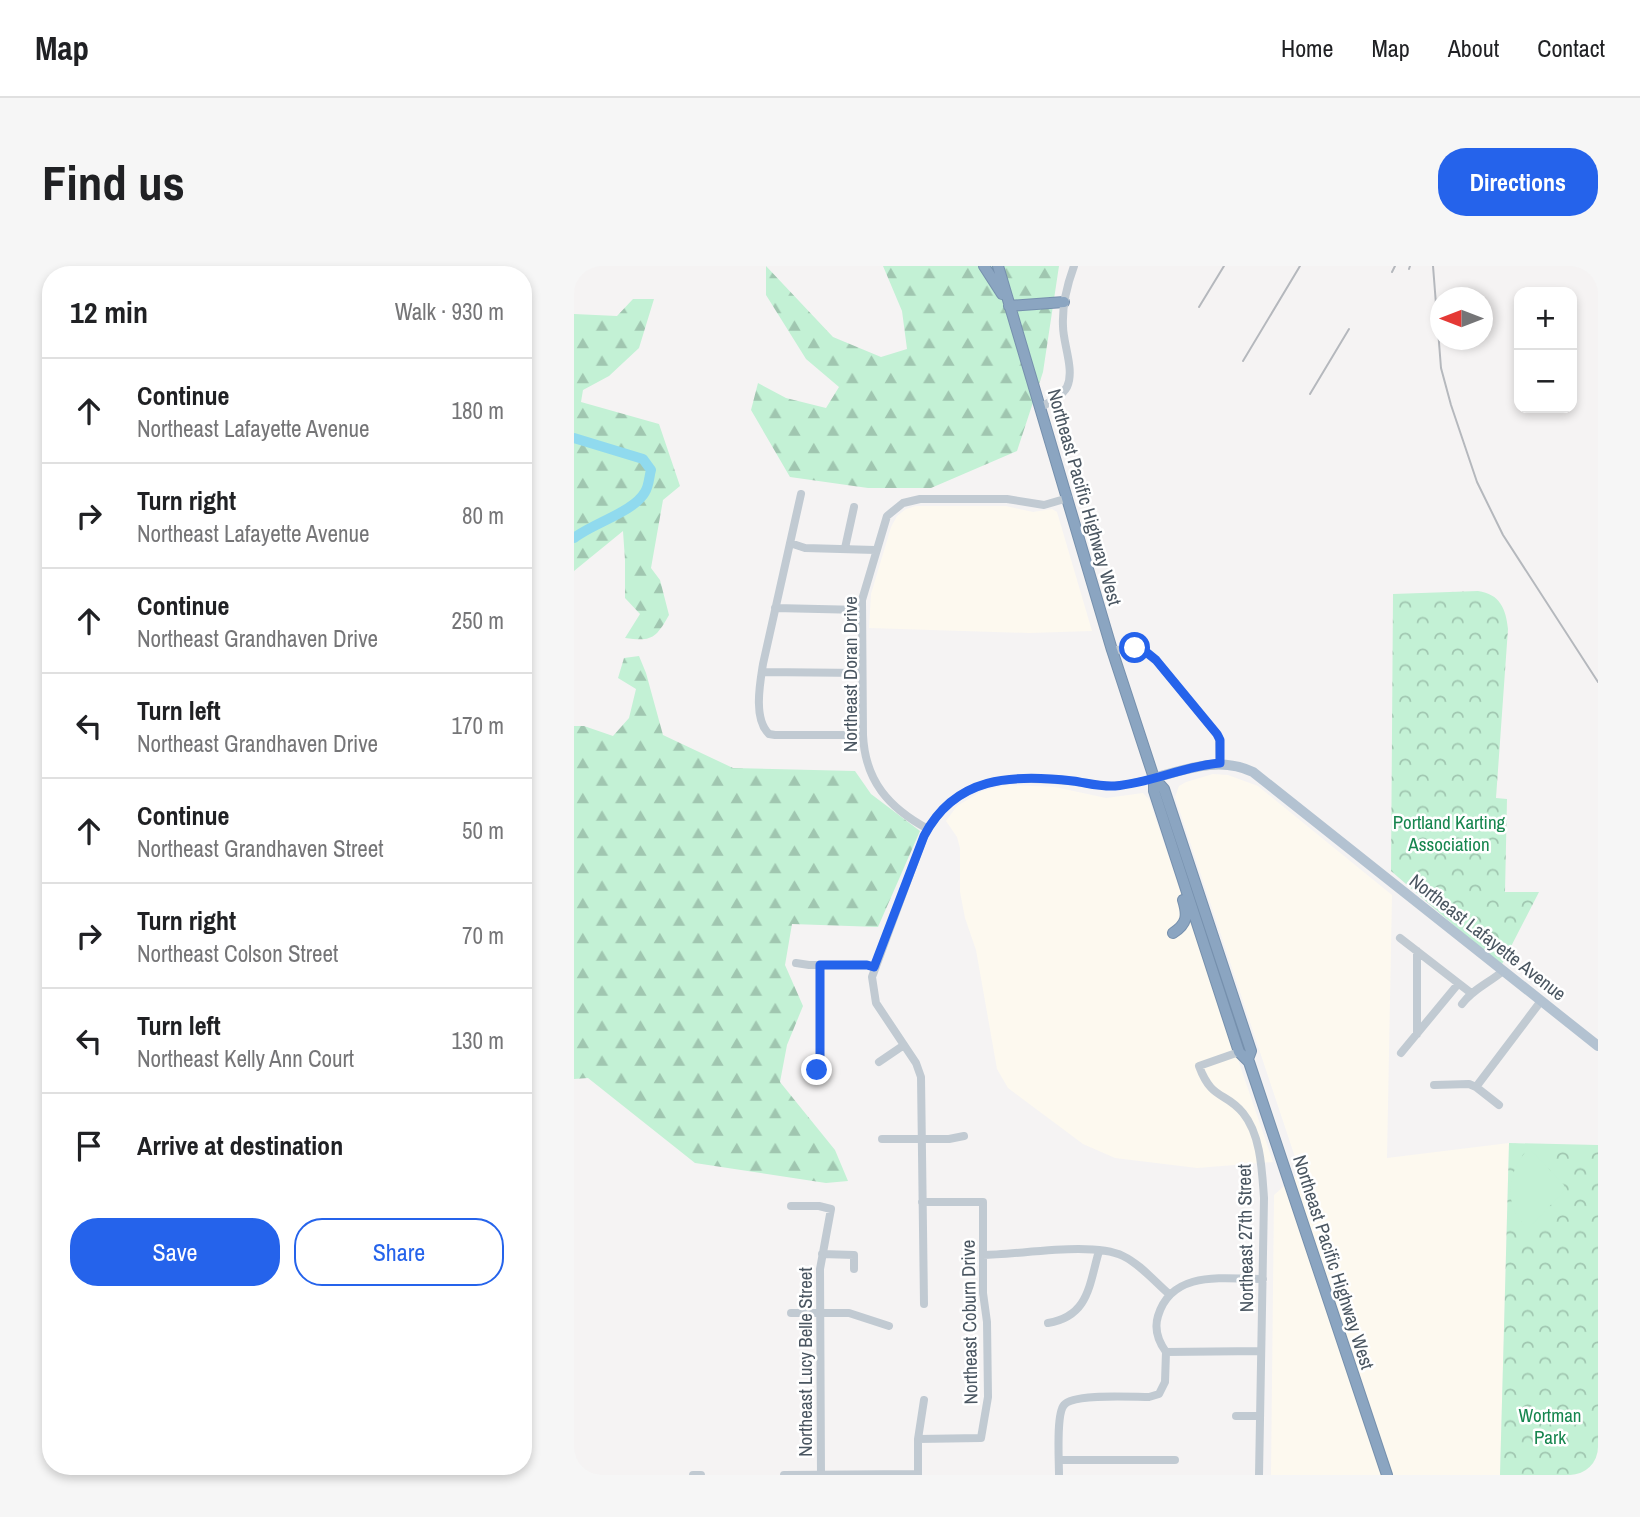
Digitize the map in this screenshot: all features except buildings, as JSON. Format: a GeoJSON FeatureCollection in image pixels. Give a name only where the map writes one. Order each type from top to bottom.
{"type":"FeatureCollection","features":[{"type":"Feature","properties":{"kind":"highway"},"geometry":{"type":"LineString","coordinates":[[984,266],[1009,306]]}},
{"type":"Feature","properties":{"kind":"highway"},"geometry":{"type":"LineString","coordinates":[[998,266],[1009,306]]}},
{"type":"Feature","properties":{"kind":"highway"},"geometry":{"type":"LineString","coordinates":[[1009,306],[1064,302]]}},
{"type":"Feature","properties":{"kind":"highway","name":"Northeast Pacific Highway West"},"geometry":{"type":"LineString","coordinates":[[1009,306],[1112,650],[1154,778],[1154,791],[1200,935],[1387,1475]]}},
{"type":"Feature","properties":{"kind":"highway","name":"Northeast Pacific Highway West"},"geometry":{"type":"LineString","coordinates":[[1154,778],[1164,789],[1226,973],[1251,1051],[1244,1056]]}},
{"type":"Feature","properties":{"kind":"highway"},"geometry":{"type":"LineString","coordinates":[[1173,933],[1182,927],[1187,917],[1175,876],[1174,850]]}},
{"type":"Feature","properties":{"kind":"highway"},"geometry":{"type":"LineString","coordinates":[[1178,863],[1186,872],[1203,923],[1210,927]]}},
{"type":"Feature","properties":{"kind":"highway"},"geometry":{"type":"LineString","coordinates":[[1200,935],[1209,941],[1216,962],[1226,973]]}},
{"type":"Feature","properties":{"kind":"main road","name":"Northeast Lafayette Avenue"},"geometry":{"type":"LineString","coordinates":[[1154,778],[1220,763],[1243,767],[1263,778],[1598,1046]]}},
{"type":"Feature","properties":{"kind":"street"},"geometry":{"type":"LineString","coordinates":[[1041,407],[1062,394],[1069,384],[1063,325],[1064,302],[1074,266]]}},
{"type":"Feature","properties":{"kind":"street"},"geometry":{"type":"LineString","coordinates":[[801,494],[762,672],[761,718],[765,732],[775,735],[863,735]]}},
{"type":"Feature","properties":{"kind":"street","name":"Northeast Doran Drive"},"geometry":{"type":"LineString","coordinates":[[928,829],[890,804],[876,787],[868,770],[863,735],[864,589],[887,516],[894,508],[911,500],[1007,499],[1044,505],[1068,498]]}},
{"type":"Feature","properties":{"kind":"street"},"geometry":{"type":"LineString","coordinates":[[845,548],[854,507]]}},
{"type":"Feature","properties":{"kind":"street"},"geometry":{"type":"LineString","coordinates":[[790,543],[805,548],[875,550]]}},
{"type":"Feature","properties":{"kind":"street"},"geometry":{"type":"LineString","coordinates":[[775,608],[862,610]]}},
{"type":"Feature","properties":{"kind":"street"},"geometry":{"type":"LineString","coordinates":[[1112,650],[1140,649],[1156,660],[1217,734],[1220,740],[1220,763]]}},
{"type":"Feature","properties":{"kind":"street"},"geometry":{"type":"LineString","coordinates":[[762,672],[862,673]]}},
{"type":"Feature","properties":{"kind":"street"},"geometry":{"type":"LineString","coordinates":[[924,1304],[921,1077],[916,1063],[876,1003],[873,990],[874,967],[928,829],[943,808],[970,789],[1002,780],[1054,779],[1115,786],[1154,778]]}},
{"type":"Feature","properties":{"kind":"street"},"geometry":{"type":"LineString","coordinates":[[1400,938],[1471,993]]}},
{"type":"Feature","properties":{"kind":"street"},"geometry":{"type":"LineString","coordinates":[[1417,951],[1417,1034]]}},
{"type":"Feature","properties":{"kind":"street"},"geometry":{"type":"LineString","coordinates":[[796,963],[874,967]]}},
{"type":"Feature","properties":{"kind":"street"},"geometry":{"type":"LineString","coordinates":[[817,1070],[820,1062],[820,965]]}},
{"type":"Feature","properties":{"kind":"street"},"geometry":{"type":"LineString","coordinates":[[1462,1004],[1471,993],[1487,985],[1503,971]]}},
{"type":"Feature","properties":{"kind":"street"},"geometry":{"type":"LineString","coordinates":[[1401,1053],[1458,984]]}},
{"type":"Feature","properties":{"kind":"street"},"geometry":{"type":"LineString","coordinates":[[1476,1087],[1541,1002]]}},
{"type":"Feature","properties":{"kind":"street"},"geometry":{"type":"LineString","coordinates":[[879,1062],[904,1045]]}},
{"type":"Feature","properties":{"kind":"street","name":"Northeast 27th Street"},"geometry":{"type":"LineString","coordinates":[[1244,1056],[1199,1066],[1211,1090],[1242,1112],[1256,1143],[1263,1193],[1259,1475]]}},
{"type":"Feature","properties":{"kind":"street"},"geometry":{"type":"LineString","coordinates":[[1434,1084],[1469,1084],[1499,1105]]}},
{"type":"Feature","properties":{"kind":"street"},"geometry":{"type":"LineString","coordinates":[[882,1139],[964,1136]]}},
{"type":"Feature","properties":{"kind":"street","name":"Northeast Coburn Drive"},"geometry":{"type":"LineString","coordinates":[[918,1439],[981,1438],[988,1397],[988,1322],[982,1293],[983,1202],[922,1202]]}},
{"type":"Feature","properties":{"kind":"street","name":"Northeast Lucy Belle Street"},"geometry":{"type":"LineString","coordinates":[[791,1206],[831,1209],[822,1254],[821,1474]]}},
{"type":"Feature","properties":{"kind":"street"},"geometry":{"type":"LineString","coordinates":[[983,1255],[1063,1250],[1112,1252],[1131,1260],[1169,1294]]}},
{"type":"Feature","properties":{"kind":"street"},"geometry":{"type":"LineString","coordinates":[[1048,1322],[1065,1319],[1081,1307],[1099,1251]]}},
{"type":"Feature","properties":{"kind":"street"},"geometry":{"type":"LineString","coordinates":[[822,1254],[854,1255],[854,1269]]}},
{"type":"Feature","properties":{"kind":"street"},"geometry":{"type":"LineString","coordinates":[[1059,1475],[1060,1415],[1066,1402],[1074,1398],[1155,1396],[1162,1391],[1166,1382],[1166,1352],[1160,1344],[1157,1321],[1169,1294],[1180,1285],[1201,1279],[1263,1279]]}},
{"type":"Feature","properties":{"kind":"street"},"geometry":{"type":"LineString","coordinates":[[791,1313],[858,1315],[889,1326]]}},
{"type":"Feature","properties":{"kind":"street"},"geometry":{"type":"LineString","coordinates":[[1166,1352],[1262,1352]]}},
{"type":"Feature","properties":{"kind":"street"},"geometry":{"type":"LineString","coordinates":[[784,1475],[918,1474],[918,1439],[924,1400]]}},
{"type":"Feature","properties":{"kind":"street"},"geometry":{"type":"LineString","coordinates":[[1236,1416],[1260,1416]]}},
{"type":"Feature","properties":{"kind":"street"},"geometry":{"type":"LineString","coordinates":[[1059,1460],[1175,1460]]}},
{"type":"Feature","properties":{"kind":"street"},"geometry":{"type":"LineString","coordinates":[[693,1475],[701,1475]]}},
{"type":"Feature","properties":{"kind":"shaded area"},"geometry":{"type":"Polygon","coordinates":[[[916,506],[1006,506],[1033,512],[1052,509],[1057,512],[1092,631],[1029,633],[869,628],[871,594],[891,527],[897,516],[916,506]]]}},
{"type":"Feature","properties":{"kind":"shaded area"},"geometry":{"type":"Polygon","coordinates":[[[1213,774],[1228,775],[1258,786],[1392,895],[1387,1158],[1509,1143],[1500,1475],[1271,1475],[1274,1195],[1300,1172],[1175,797],[1179,786],[1213,774]]]}},
{"type":"Feature","properties":{"kind":"shaded area"},"geometry":{"type":"Polygon","coordinates":[[[1008,785],[1055,787],[1106,798],[1143,793],[1149,799],[1273,1162],[1197,1168],[1115,1158],[1083,1144],[1008,1088],[997,1069],[976,950],[965,918],[960,892],[960,848],[957,837],[946,821],[957,806],[982,791],[1008,785]]]}},
{"type":"Feature","properties":{"kind":"green space"},"geometry":{"type":"Polygon","coordinates":[[[766,266],[833,337],[881,357],[907,349],[902,311],[883,266],[1059,266],[1043,372],[1017,451],[931,488],[868,488],[790,477],[751,410],[758,383],[786,398],[826,408],[839,387],[806,359],[766,295],[766,266]]]}},
{"type":"Feature","properties":{"kind":"green space"},"geometry":{"type":"Polygon","coordinates":[[[633,299],[654,299],[639,348],[609,376],[583,390],[581,402],[659,424],[680,486],[663,500],[651,568],[660,580],[669,615],[660,629],[647,639],[625,638],[640,614],[625,598],[623,531],[574,571],[574,314],[617,316],[633,299]]]}},
{"type":"Feature","properties":{"kind":"green space","name":"Portland Karting Association"},"geometry":{"type":"Polygon","coordinates":[[[1478,591],[1497,599],[1506,615],[1508,629],[1496,798],[1507,799],[1505,892],[1539,892],[1501,966],[1391,871],[1393,594],[1478,591]]]}},
{"type":"Feature","properties":{"kind":"green space"},"geometry":{"type":"Polygon","coordinates":[[[639,656],[663,735],[733,768],[855,771],[871,794],[920,831],[878,927],[792,924],[785,965],[803,1006],[787,1045],[780,1082],[835,1150],[848,1181],[826,1183],[695,1163],[588,1078],[574,1079],[574,726],[584,726],[613,736],[629,718],[636,689],[618,678],[624,658],[639,656]]]}},
{"type":"Feature","properties":{"kind":"green space","name":"Wortman Park"},"geometry":{"type":"Polygon","coordinates":[[[1509,1143],[1598,1145],[1598,1475],[1500,1475],[1509,1143]]]}},
{"type":"Feature","properties":{"kind":"green space"},"geometry":{"type":"Polygon","coordinates":[[[1529,1148],[1564,1185],[1563,1192],[1528,1229],[1514,1209],[1510,1188],[1516,1167],[1529,1148]]]}},
{"type":"Feature","properties":{"kind":"waterway"},"geometry":{"type":"LineString","coordinates":[[574,438],[643,459],[651,470],[646,490],[640,499],[574,538]]}},
{"type":"Feature","properties":{"kind":"railway"},"geometry":{"type":"LineString","coordinates":[[1199,307],[1224,266]]}},
{"type":"Feature","properties":{"kind":"railway"},"geometry":{"type":"LineString","coordinates":[[1243,361],[1300,266]]}},
{"type":"Feature","properties":{"kind":"railway"},"geometry":{"type":"LineString","coordinates":[[1392,272],[1395,266]]}},
{"type":"Feature","properties":{"kind":"railway"},"geometry":{"type":"LineString","coordinates":[[1433,266],[1441,368],[1477,482],[1503,535],[1598,682]]}},
{"type":"Feature","properties":{"kind":"railway"},"geometry":{"type":"LineString","coordinates":[[1310,394],[1349,329]]}},
{"type":"Feature","properties":{"kind":"route"},"geometry":{"type":"LineString","coordinates":[[817,1070],[820,1062],[820,965],[874,967],[924,836],[934,819],[951,800],[982,784],[1002,780],[1054,779],[1115,786],[1220,763],[1220,740],[1217,734],[1156,660],[1145,651],[1135,648]]}}]}
